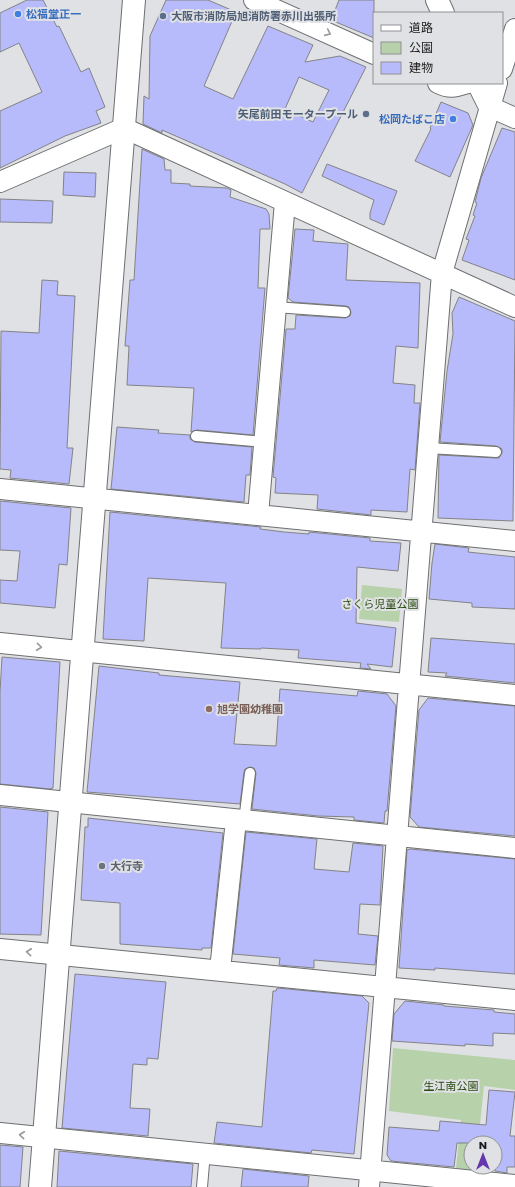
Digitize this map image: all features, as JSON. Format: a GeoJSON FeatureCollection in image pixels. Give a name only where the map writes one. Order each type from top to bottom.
{"type":"FeatureCollection","features":[{"type":"Feature","properties":{"kind":"street"},"geometry":{"type":"LineString","coordinates":[[40,1187],[134,0]]}},
{"type":"Feature","properties":{"kind":"street"},"geometry":{"type":"LineString","coordinates":[[254,0],[373,54]]}},
{"type":"Feature","properties":{"kind":"street"},"geometry":{"type":"LineString","coordinates":[[437,0],[443,12]]}},
{"type":"Feature","properties":{"kind":"street"},"geometry":{"type":"LineString","coordinates":[[503,66],[515,29]]}},
{"type":"Feature","properties":{"kind":"street"},"geometry":{"type":"LineString","coordinates":[[440,84],[448,88],[454,88],[465,84]]}},
{"type":"Feature","properties":{"kind":"street"},"geometry":{"type":"LineString","coordinates":[[478,84],[490,107],[515,118]]}},
{"type":"Feature","properties":{"kind":"street"},"geometry":{"type":"LineString","coordinates":[[370,1179],[442,273],[497,84]]}},
{"type":"Feature","properties":{"kind":"street"},"geometry":{"type":"LineString","coordinates":[[0,182],[124,128],[515,307]]}},
{"type":"Feature","properties":{"kind":"street"},"geometry":{"type":"LineString","coordinates":[[258,516],[285,202]]}},
{"type":"Feature","properties":{"kind":"street"},"geometry":{"type":"LineString","coordinates":[[0,489],[515,541]]}},
{"type":"Feature","properties":{"kind":"street"},"geometry":{"type":"LineString","coordinates":[[0,643],[515,695]]}},
{"type":"Feature","properties":{"kind":"street"},"geometry":{"type":"LineString","coordinates":[[0,796],[515,848]]}},
{"type":"Feature","properties":{"kind":"street"},"geometry":{"type":"LineString","coordinates":[[220,970],[240,820]]}},
{"type":"Feature","properties":{"kind":"street"},"geometry":{"type":"LineString","coordinates":[[0,949],[515,1000]]}},
{"type":"Feature","properties":{"kind":"street"},"geometry":{"type":"LineString","coordinates":[[0,1133],[205,1152],[370,1179],[515,1185]]}},
{"type":"Feature","properties":{"kind":"lane"},"geometry":{"type":"LineString","coordinates":[[275,307],[345,312]]}},
{"type":"Feature","properties":{"kind":"lane"},"geometry":{"type":"LineString","coordinates":[[196,436],[264,442]]}},
{"type":"Feature","properties":{"kind":"lane"},"geometry":{"type":"LineString","coordinates":[[428,448],[496,452]]}},
{"type":"Feature","properties":{"kind":"lane"},"geometry":{"type":"LineString","coordinates":[[240,820],[250,773]]}},
{"type":"Feature","properties":{"kind":"lane"},"geometry":{"type":"LineString","coordinates":[[202,1187],[205,1152]]}},
{"type":"Feature","properties":{"kind":"green space","name":"さくら児童公園"},"geometry":{"type":"Polygon","coordinates":[[[362,585],[402,589],[399,622],[359,619],[362,585]]]}},
{"type":"Feature","properties":{"kind":"green space","name":"生江南公園"},"geometry":{"type":"Polygon","coordinates":[[[393,1048],[515,1060],[515,1090],[484,1086],[479,1135],[463,1135],[463,1169],[456,1168],[461,1120],[389,1111],[393,1048]]]}},
{"type":"Feature","properties":{"kind":"building"},"geometry":{"type":"Polygon","coordinates":[[[27,0],[43,0],[57,27],[59,26],[81,72],[89,68],[105,107],[96,111],[101,123],[65,136],[0,168],[0,111],[42,92],[19,43],[0,52],[0,13],[27,0]]]}},
{"type":"Feature","properties":{"kind":"building"},"geometry":{"type":"Polygon","coordinates":[[[166,0],[208,0],[236,12],[204,86],[233,99],[268,26],[313,45],[305,62],[340,56],[366,67],[302,193],[285,184],[162,130],[162,133],[143,124],[144,96],[149,99],[150,36],[166,0]],[[299,77],[285,109],[313,122],[329,90],[299,77]]]}},
{"type":"Feature","properties":{"kind":"building"},"geometry":{"type":"Polygon","coordinates":[[[339,0],[374,0],[373,38],[331,20],[339,0]]]}},
{"type":"Feature","properties":{"kind":"building"},"geometry":{"type":"Polygon","coordinates":[[[441,102],[468,113],[473,125],[450,177],[415,161],[431,129],[430,128],[441,102]]]}},
{"type":"Feature","properties":{"kind":"building"},"geometry":{"type":"Polygon","coordinates":[[[502,128],[515,132],[515,280],[462,260],[469,240],[466,239],[475,216],[473,215],[477,203],[475,202],[481,178],[502,128]]]}},
{"type":"Feature","properties":{"kind":"building"},"geometry":{"type":"Polygon","coordinates":[[[142,149],[164,159],[165,170],[171,170],[171,183],[190,184],[190,186],[227,188],[231,190],[230,197],[266,209],[269,214],[270,229],[260,229],[258,288],[265,288],[253,435],[197,430],[191,432],[194,388],[127,385],[129,346],[125,346],[130,280],[134,280],[142,149]]]}},
{"type":"Feature","properties":{"kind":"building"},"geometry":{"type":"Polygon","coordinates":[[[327,164],[397,191],[384,225],[370,219],[370,213],[374,200],[322,176],[327,164]]]}},
{"type":"Feature","properties":{"kind":"building"},"geometry":{"type":"Polygon","coordinates":[[[64,172],[96,173],[95,197],[63,195],[64,172]]]}},
{"type":"Feature","properties":{"kind":"building"},"geometry":{"type":"Polygon","coordinates":[[[0,199],[53,201],[52,223],[0,222],[0,199]]]}},
{"type":"Feature","properties":{"kind":"building"},"geometry":{"type":"Polygon","coordinates":[[[295,229],[314,230],[313,241],[348,244],[346,280],[420,283],[418,348],[396,346],[393,383],[415,385],[414,403],[420,403],[415,470],[410,469],[407,512],[371,510],[371,515],[317,509],[318,495],[275,493],[276,478],[273,477],[286,329],[295,329],[296,315],[345,318],[350,316],[351,312],[349,307],[346,306],[293,302],[288,298],[295,229]]]}},
{"type":"Feature","properties":{"kind":"building"},"geometry":{"type":"Polygon","coordinates":[[[42,280],[58,281],[57,295],[75,296],[67,448],[73,448],[69,484],[10,478],[11,470],[0,469],[1,331],[39,333],[42,280]]]}},
{"type":"Feature","properties":{"kind":"building"},"geometry":{"type":"Polygon","coordinates":[[[459,297],[515,321],[513,521],[438,518],[439,455],[499,458],[502,453],[502,449],[496,446],[440,442],[447,371],[453,334],[452,313],[459,297]]]}},
{"type":"Feature","properties":{"kind":"building"},"geometry":{"type":"Polygon","coordinates":[[[117,427],[159,430],[158,433],[190,435],[190,439],[195,442],[252,447],[250,475],[246,475],[244,502],[111,489],[117,427]]]}},
{"type":"Feature","properties":{"kind":"building"},"geometry":{"type":"Polygon","coordinates":[[[0,501],[71,508],[67,565],[59,564],[55,608],[0,603],[0,580],[17,581],[20,551],[0,550],[0,501]]]}},
{"type":"Feature","properties":{"kind":"building"},"geometry":{"type":"Polygon","coordinates":[[[110,512],[261,527],[260,529],[284,532],[309,534],[309,532],[370,538],[370,541],[401,543],[398,571],[357,567],[356,623],[396,628],[392,667],[367,664],[371,669],[360,668],[361,663],[298,658],[299,650],[221,648],[226,583],[148,578],[144,641],[103,639],[110,512]]]}},
{"type":"Feature","properties":{"kind":"building"},"geometry":{"type":"Polygon","coordinates":[[[435,544],[469,548],[468,552],[515,557],[515,609],[472,607],[472,603],[429,599],[435,544]]]}},
{"type":"Feature","properties":{"kind":"building"},"geometry":{"type":"Polygon","coordinates":[[[431,638],[515,644],[515,683],[445,676],[447,673],[428,672],[431,638]]]}},
{"type":"Feature","properties":{"kind":"building"},"geometry":{"type":"Polygon","coordinates":[[[2,657],[60,662],[53,788],[50,789],[0,784],[0,692],[2,657]]]}},
{"type":"Feature","properties":{"kind":"building"},"geometry":{"type":"Polygon","coordinates":[[[99,666],[159,673],[159,675],[240,682],[234,744],[276,746],[280,689],[357,696],[358,691],[387,694],[396,706],[387,811],[385,811],[384,823],[354,820],[354,817],[318,816],[252,809],[256,773],[254,768],[250,767],[245,769],[244,772],[240,804],[87,792],[99,666]]]}},
{"type":"Feature","properties":{"kind":"building"},"geometry":{"type":"Polygon","coordinates":[[[428,698],[515,706],[515,836],[419,827],[410,817],[419,710],[428,698]]]}},
{"type":"Feature","properties":{"kind":"building"},"geometry":{"type":"Polygon","coordinates":[[[0,807],[48,812],[41,935],[0,934],[0,807]]]}},
{"type":"Feature","properties":{"kind":"building"},"geometry":{"type":"Polygon","coordinates":[[[88,818],[223,833],[211,948],[202,948],[202,950],[120,944],[120,903],[81,900],[85,827],[88,827],[88,818]]]}},
{"type":"Feature","properties":{"kind":"building"},"geometry":{"type":"Polygon","coordinates":[[[246,832],[317,839],[314,869],[349,872],[353,843],[383,846],[380,905],[360,904],[358,934],[378,936],[375,965],[314,960],[314,968],[279,965],[280,958],[233,954],[246,832]]]}},
{"type":"Feature","properties":{"kind":"building"},"geometry":{"type":"Polygon","coordinates":[[[410,849],[515,859],[515,974],[435,968],[435,970],[399,968],[407,850],[410,849]]]}},
{"type":"Feature","properties":{"kind":"building"},"geometry":{"type":"Polygon","coordinates":[[[75,974],[166,982],[158,1059],[147,1058],[147,1065],[133,1064],[130,1108],[150,1109],[148,1136],[62,1128],[75,974]]]}},
{"type":"Feature","properties":{"kind":"building"},"geometry":{"type":"Polygon","coordinates":[[[277,988],[362,996],[369,1003],[354,1154],[312,1150],[311,1153],[214,1143],[217,1122],[262,1127],[273,991],[276,991],[277,988]]]}},
{"type":"Feature","properties":{"kind":"building"},"geometry":{"type":"Polygon","coordinates":[[[405,1001],[494,1010],[494,1012],[515,1014],[515,1034],[493,1033],[493,1046],[465,1044],[465,1046],[392,1041],[394,1014],[405,1001]]]}},
{"type":"Feature","properties":{"kind":"building"},"geometry":{"type":"Polygon","coordinates":[[[489,1090],[515,1092],[510,1136],[515,1136],[515,1167],[507,1167],[507,1173],[503,1172],[503,1135],[463,1135],[463,1143],[457,1143],[454,1167],[391,1161],[387,1155],[389,1127],[439,1131],[440,1121],[486,1125],[489,1090]]]}},
{"type":"Feature","properties":{"kind":"building"},"geometry":{"type":"Polygon","coordinates":[[[0,1145],[23,1147],[20,1187],[0,1187],[0,1145]]]}},
{"type":"Feature","properties":{"kind":"building"},"geometry":{"type":"Polygon","coordinates":[[[59,1151],[193,1164],[191,1187],[57,1187],[59,1151]]]}},
{"type":"Feature","properties":{"kind":"building"},"geometry":{"type":"Polygon","coordinates":[[[243,1169],[309,1176],[308,1187],[241,1187],[243,1169]]]}},
{"type":"Feature","properties":{"kind":"place","name":"松福堂正一"},"geometry":{"type":"Point","coordinates":[18,14]}},
{"type":"Feature","properties":{"kind":"place","name":"大阪市消防局旭消防署赤川出張所"},"geometry":{"type":"Point","coordinates":[163,16]}},
{"type":"Feature","properties":{"kind":"place","name":"矢尾前田モータープール"},"geometry":{"type":"Point","coordinates":[366,114]}},
{"type":"Feature","properties":{"kind":"place","name":"松岡たばこ店"},"geometry":{"type":"Point","coordinates":[453,119]}},
{"type":"Feature","properties":{"kind":"place","name":"旭学園幼稚園"},"geometry":{"type":"Point","coordinates":[209,709]}},
{"type":"Feature","properties":{"kind":"place","name":"大行寺"},"geometry":{"type":"Point","coordinates":[102,866]}}]}
